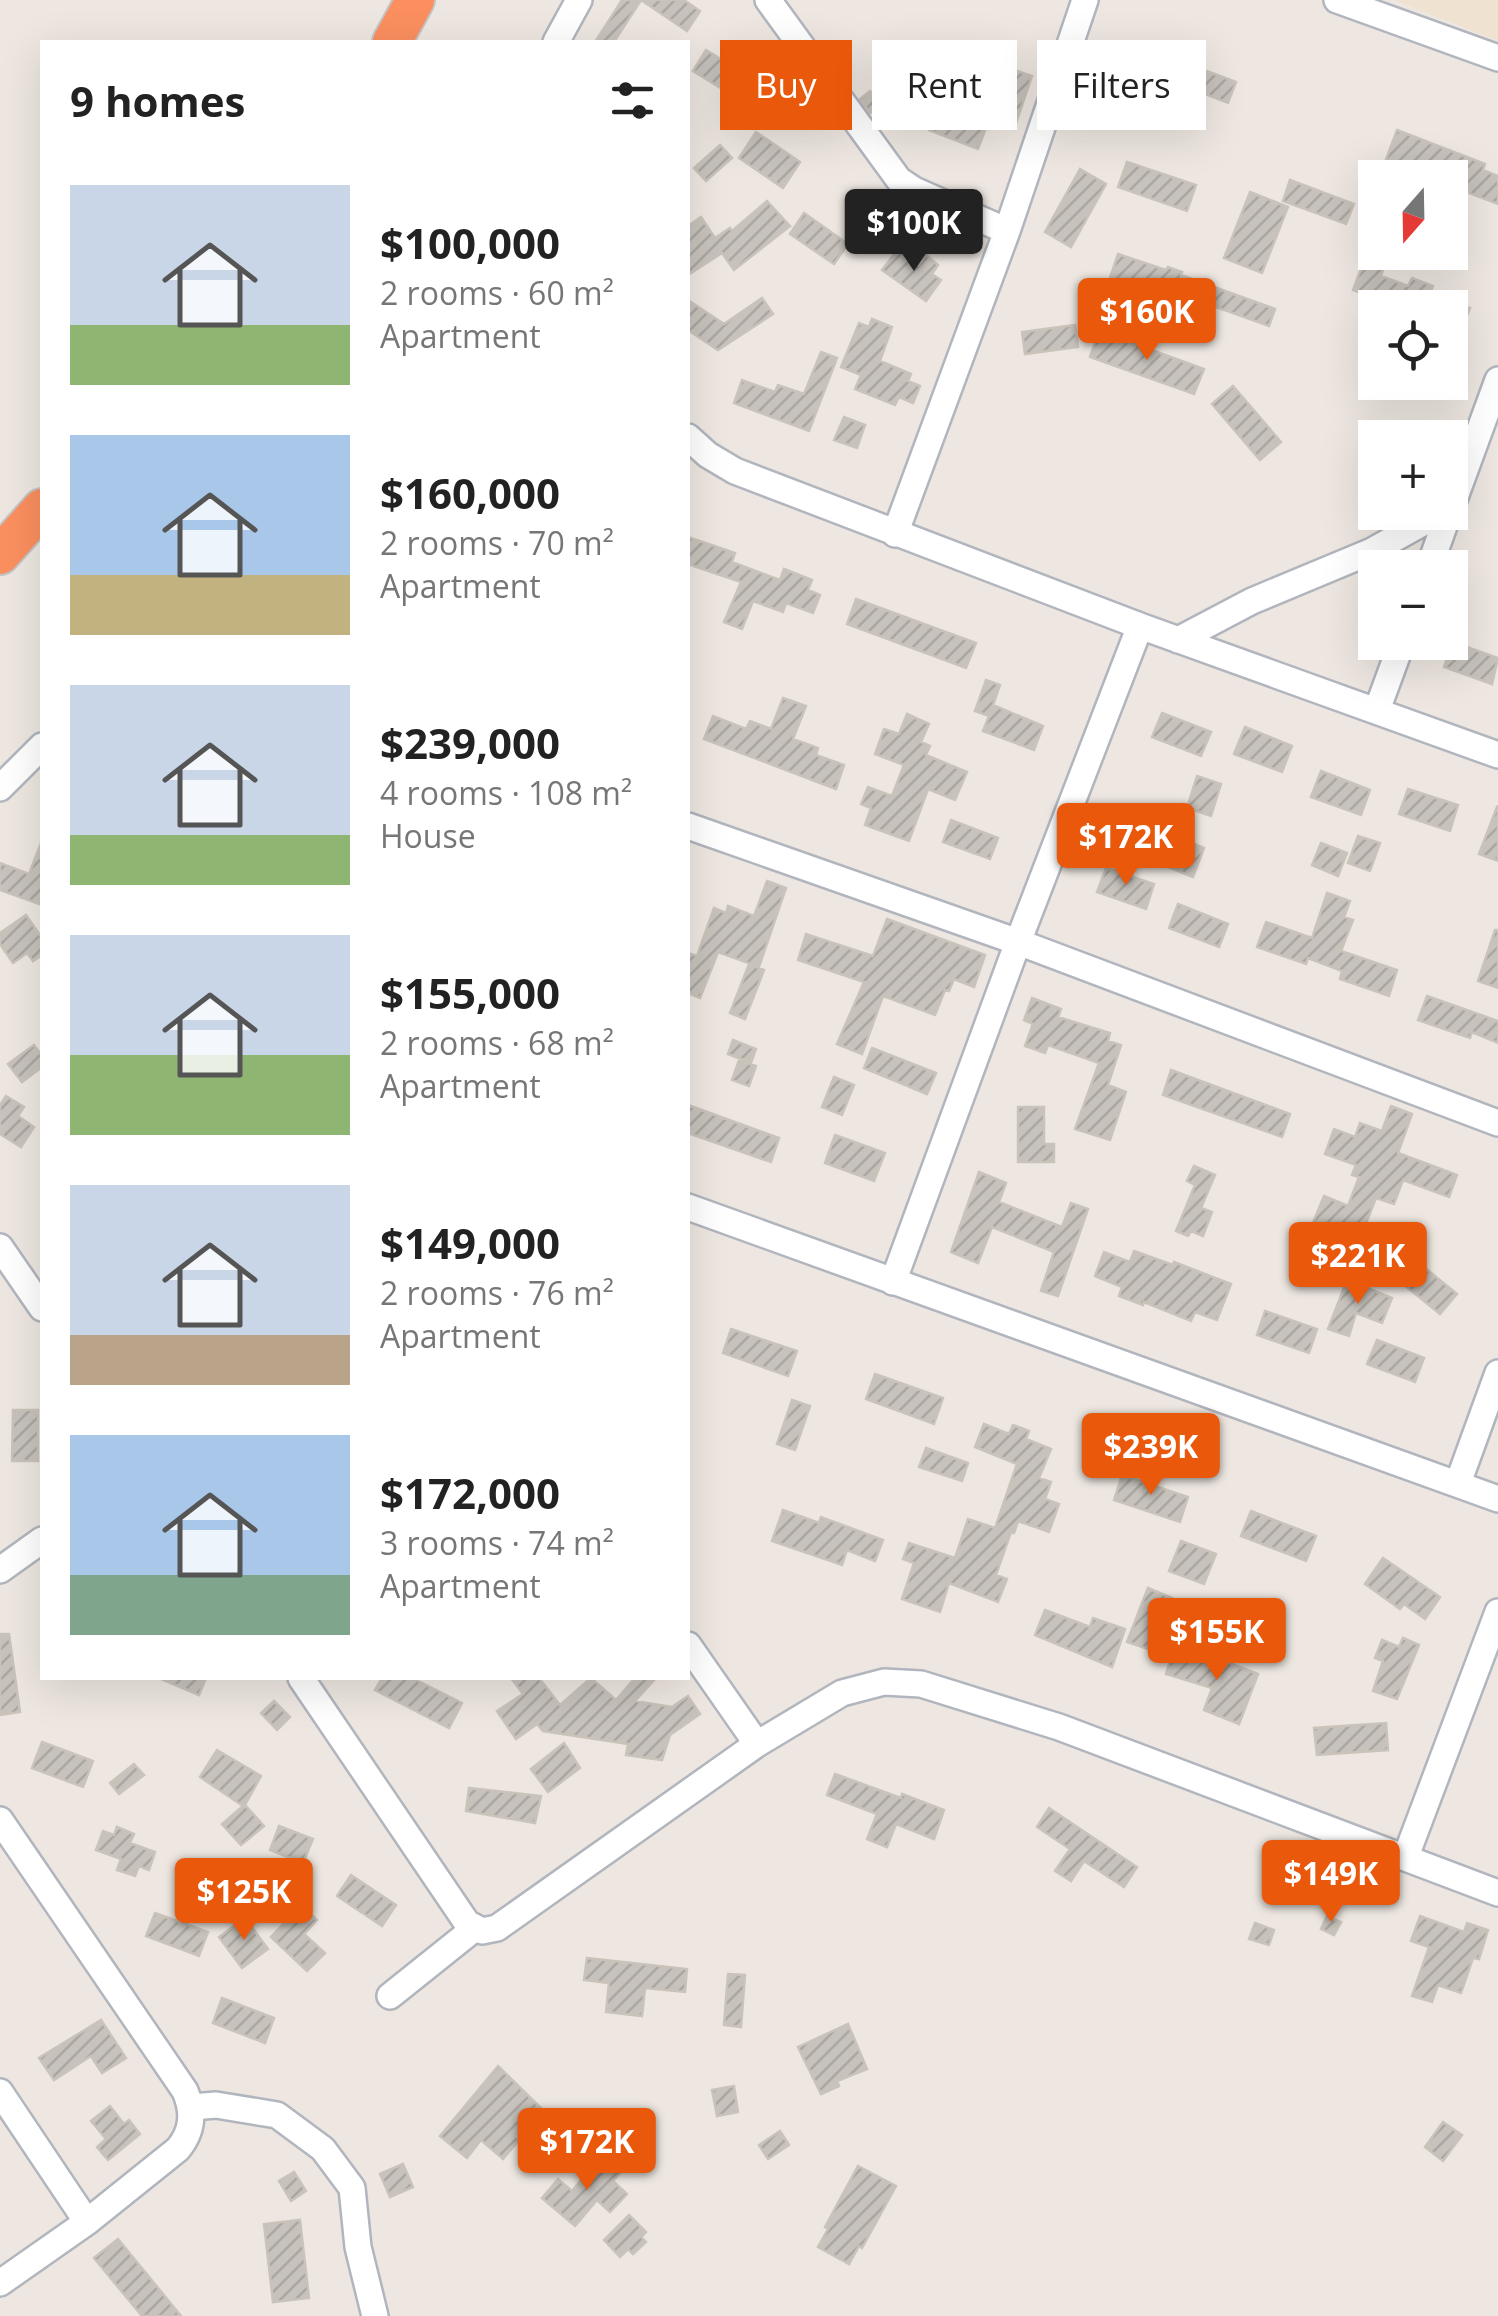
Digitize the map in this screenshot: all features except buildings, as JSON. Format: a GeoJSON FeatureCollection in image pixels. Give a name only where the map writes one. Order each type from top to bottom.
{"type":"FeatureCollection","features":[{"type":"Feature","properties":{"kind":"highway"},"geometry":{"type":"LineString","coordinates":[[393,40],[415,0]]}},
{"type":"Feature","properties":{"kind":"highway"},"geometry":{"type":"LineString","coordinates":[[0,555],[40,510]]}},
{"type":"Feature","properties":{"kind":"street"},"geometry":{"type":"LineString","coordinates":[[557,40],[580,0]]}},
{"type":"Feature","properties":{"kind":"street"},"geometry":{"type":"LineString","coordinates":[[768,0],[899,180],[1007,231]]}},
{"type":"Feature","properties":{"kind":"street"},"geometry":{"type":"LineString","coordinates":[[895,534],[1007,231],[1086,0]]}},
{"type":"Feature","properties":{"kind":"street"},"geometry":{"type":"LineString","coordinates":[[1337,0],[1498,58]]}},
{"type":"Feature","properties":{"kind":"street"},"geometry":{"type":"LineString","coordinates":[[1468,464],[1496,396]]}},
{"type":"Feature","properties":{"kind":"street"},"geometry":{"type":"LineString","coordinates":[[690,439],[736,471],[895,534],[1498,755]]}},
{"type":"Feature","properties":{"kind":"street"},"geometry":{"type":"LineString","coordinates":[[1178,640],[1252,601],[1372,552],[1412,530]]}},
{"type":"Feature","properties":{"kind":"street"},"geometry":{"type":"LineString","coordinates":[[893,1282],[1140,626]]}},
{"type":"Feature","properties":{"kind":"street"},"geometry":{"type":"LineString","coordinates":[[1376,710],[1395,660]]}},
{"type":"Feature","properties":{"kind":"street"},"geometry":{"type":"LineString","coordinates":[[0,788],[40,748]]}},
{"type":"Feature","properties":{"kind":"street"},"geometry":{"type":"LineString","coordinates":[[690,827],[1018,942],[1498,1123]]}},
{"type":"Feature","properties":{"kind":"street"},"geometry":{"type":"LineString","coordinates":[[690,1208],[1498,1499]]}},
{"type":"Feature","properties":{"kind":"street"},"geometry":{"type":"LineString","coordinates":[[0,1247],[40,1305]]}},
{"type":"Feature","properties":{"kind":"street"},"geometry":{"type":"LineString","coordinates":[[1458,1483],[1498,1374]]}},
{"type":"Feature","properties":{"kind":"street"},"geometry":{"type":"LineString","coordinates":[[0,1570],[40,1541]]}},
{"type":"Feature","properties":{"kind":"street"},"geometry":{"type":"LineString","coordinates":[[1406,1856],[1498,1612]]}},
{"type":"Feature","properties":{"kind":"street"},"geometry":{"type":"LineString","coordinates":[[690,1648],[757,1744]]}},
{"type":"Feature","properties":{"kind":"street"},"geometry":{"type":"LineString","coordinates":[[301,1680],[467,1923],[490,1932],[757,1744],[842,1693],[884,1682],[921,1684],[1059,1726],[1498,1893]]}},
{"type":"Feature","properties":{"kind":"street"},"geometry":{"type":"LineString","coordinates":[[0,1820],[186,2091],[192,2107],[187,2138],[178,2150],[88,2222],[0,2283]]}},
{"type":"Feature","properties":{"kind":"street"},"geometry":{"type":"LineString","coordinates":[[390,1996],[474,1928]]}},
{"type":"Feature","properties":{"kind":"street"},"geometry":{"type":"LineString","coordinates":[[0,2092],[88,2222]]}},
{"type":"Feature","properties":{"kind":"street"},"geometry":{"type":"LineString","coordinates":[[192,2107],[216,2106],[278,2115],[322,2149],[352,2188],[358,2247],[374,2316]]}},
{"type":"Feature","properties":{"kind":"shaded area"},"geometry":{"type":"Polygon","coordinates":[[[1394,0],[1498,0],[1498,41],[1394,0]]]}}]}
